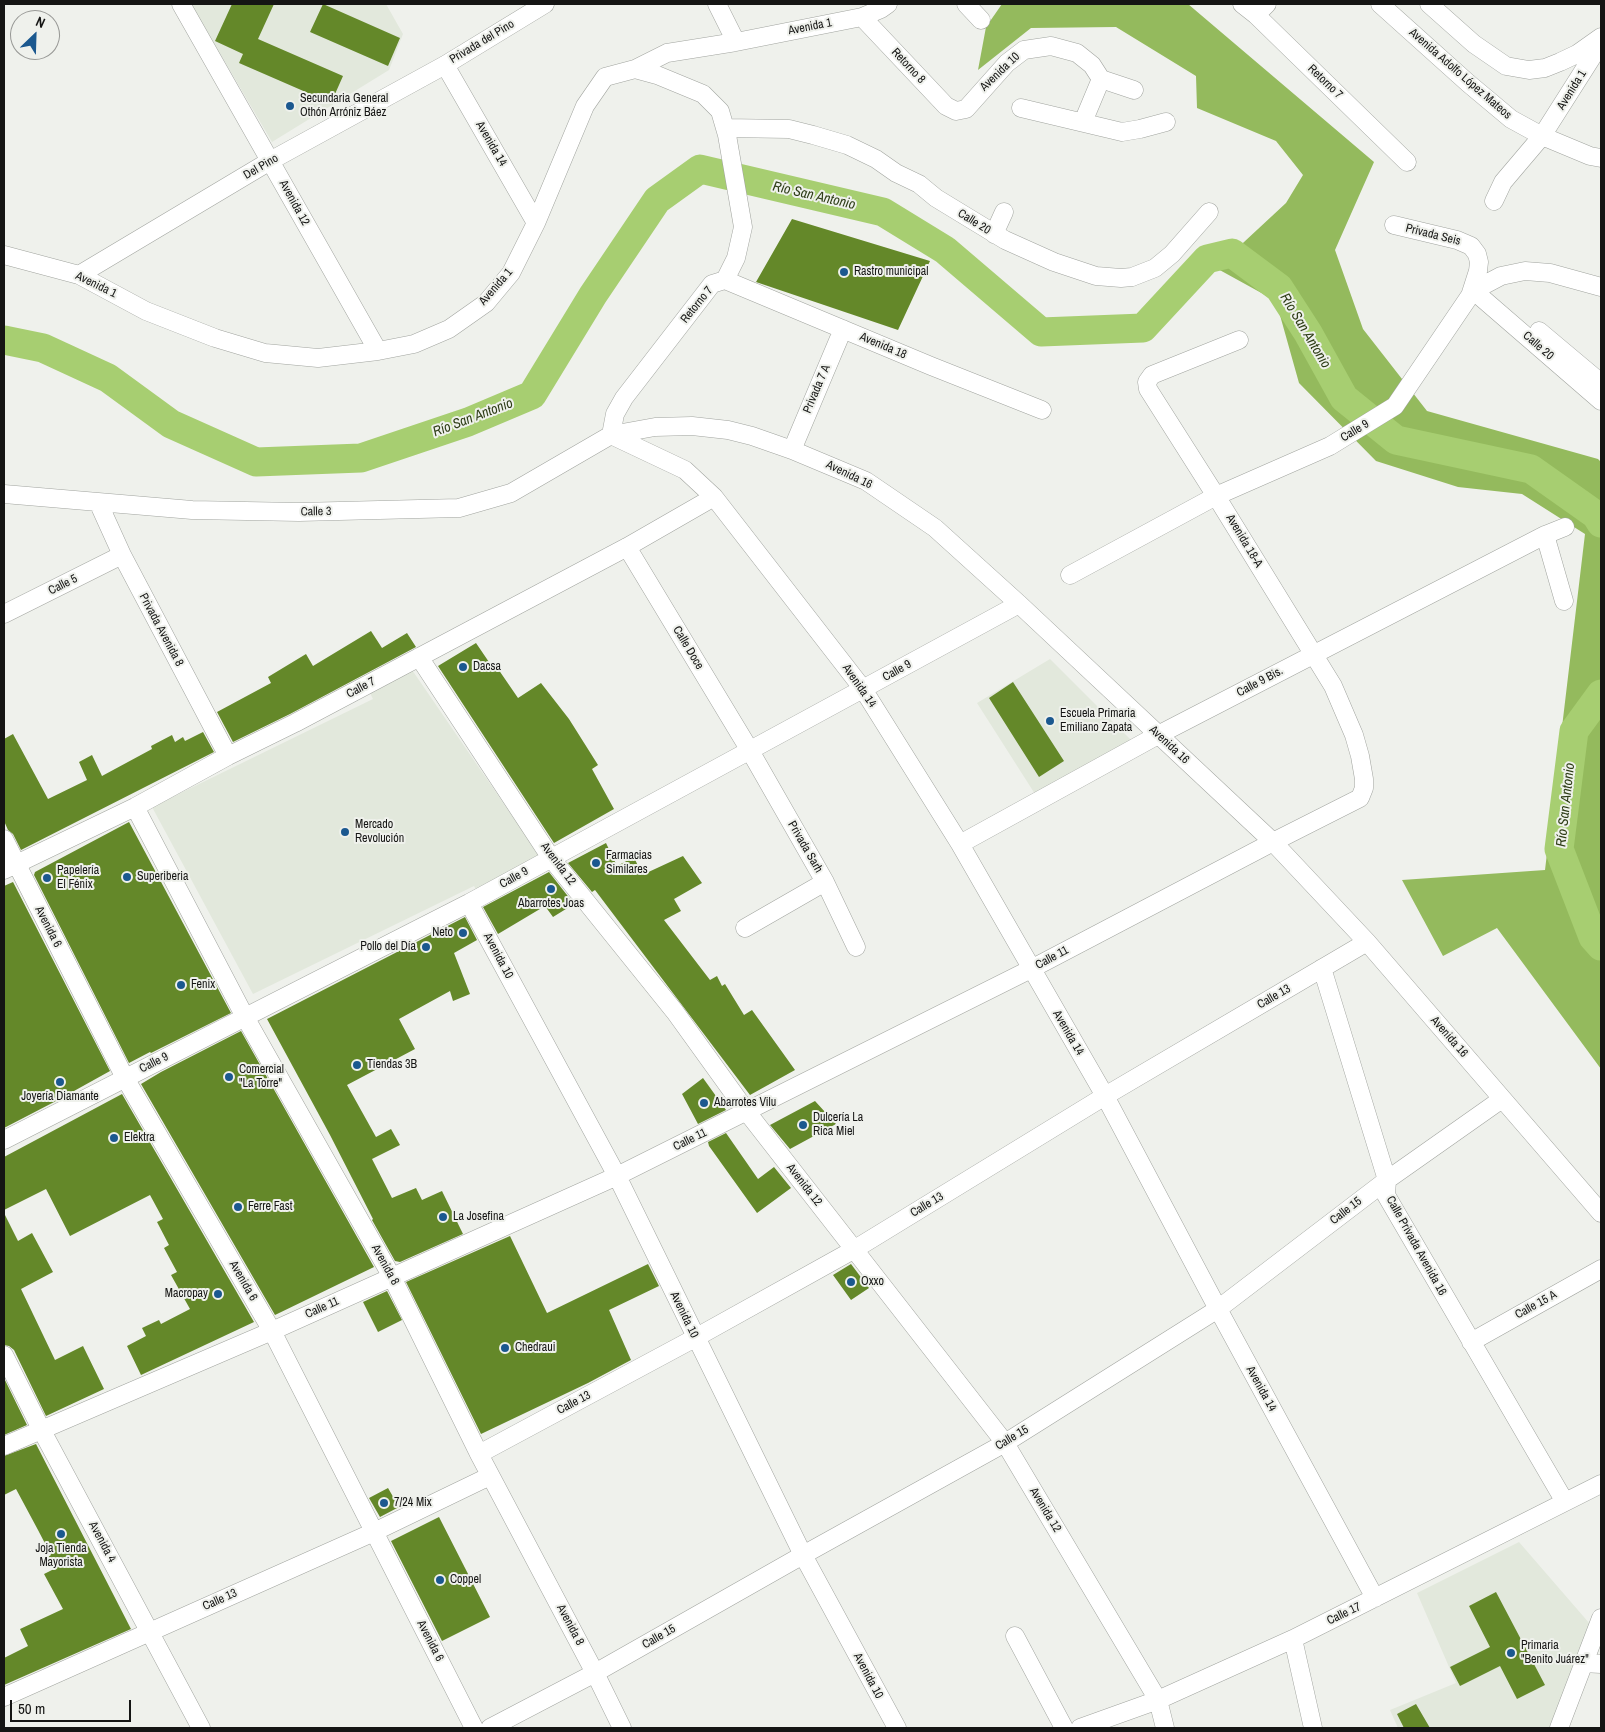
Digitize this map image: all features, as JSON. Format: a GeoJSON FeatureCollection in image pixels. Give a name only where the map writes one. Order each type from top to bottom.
{"type":"FeatureCollection","features":[{"type":"Feature","properties":{"kind":"street","name":"Avenida 12"},"geometry":{"type":"LineString","coordinates":[[181,4],[378,351]]}},
{"type":"Feature","properties":{"kind":"street","name":"Privada del Pino"},"geometry":{"type":"LineString","coordinates":[[445,65],[545,4]]}},
{"type":"Feature","properties":{"kind":"street"},"geometry":{"type":"LineString","coordinates":[[717,4],[736,42]]}},
{"type":"Feature","properties":{"kind":"street","name":"Avenida 1"},"geometry":{"type":"LineString","coordinates":[[4,255],[79,275],[146,311],[215,338],[265,353],[318,358],[378,351],[414,344],[449,329],[486,303],[511,273],[536,223],[585,106],[605,77],[635,69],[667,53],[736,42],[862,17],[888,4]]}},
{"type":"Feature","properties":{"kind":"street"},"geometry":{"type":"LineString","coordinates":[[966,4],[981,20]]}},
{"type":"Feature","properties":{"kind":"street","name":"Retorno 7"},"geometry":{"type":"LineString","coordinates":[[1242,4],[1262,10],[1407,162]]}},
{"type":"Feature","properties":{"kind":"street","name":"Avenida Adolfo López Mateos"},"geometry":{"type":"LineString","coordinates":[[1380,4],[1511,119],[1542,136],[1590,156],[1601,158]]}},
{"type":"Feature","properties":{"kind":"street"},"geometry":{"type":"LineString","coordinates":[[1429,4],[1474,44],[1506,66],[1529,70],[1545,68],[1576,54],[1601,38]]}},
{"type":"Feature","properties":{"kind":"street","name":"Retorno 8"},"geometry":{"type":"LineString","coordinates":[[862,17],[946,106],[956,111]]}},
{"type":"Feature","properties":{"kind":"street","name":"Avenida 1"},"geometry":{"type":"LineString","coordinates":[[1494,201],[1503,182],[1542,136],[1601,43]]}},
{"type":"Feature","properties":{"kind":"street","name":"Avenida 10"},"geometry":{"type":"LineString","coordinates":[[956,111],[966,109],[1006,63],[1024,50],[1051,46],[1076,53],[1092,65],[1101,79]]}},
{"type":"Feature","properties":{"kind":"street","name":"Del Pino"},"geometry":{"type":"LineString","coordinates":[[79,275],[270,161],[445,65]]}},
{"type":"Feature","properties":{"kind":"street","name":"Avenida 14"},"geometry":{"type":"LineString","coordinates":[[445,65],[536,223]]}},
{"type":"Feature","properties":{"kind":"street","name":"Retorno 7"},"geometry":{"type":"LineString","coordinates":[[611,435],[615,414],[624,398],[712,284],[725,280],[736,258],[743,227],[738,190],[720,110],[702,94],[657,75],[635,69]]}},
{"type":"Feature","properties":{"kind":"street"},"geometry":{"type":"LineString","coordinates":[[1084,122],[1101,79],[1134,90]]}},
{"type":"Feature","properties":{"kind":"street"},"geometry":{"type":"LineString","coordinates":[[1021,108],[1122,132],[1166,122]]}},
{"type":"Feature","properties":{"kind":"street","name":"Calle 20"},"geometry":{"type":"LineString","coordinates":[[726,132],[789,129],[847,145],[876,159],[896,174],[918,184],[936,198],[994,234],[1079,272],[1110,278],[1132,277],[1155,268],[1172,254],[1209,212]]}},
{"type":"Feature","properties":{"kind":"street"},"geometry":{"type":"LineString","coordinates":[[994,234],[1004,212]]}},
{"type":"Feature","properties":{"kind":"street","name":"Privada Seis"},"geometry":{"type":"LineString","coordinates":[[1394,225],[1457,240],[1471,246]]}},
{"type":"Feature","properties":{"kind":"street","name":"Calle 9"},"geometry":{"type":"LineString","coordinates":[[1070,575],[1216,496],[1330,446],[1395,406],[1476,291],[1478,262],[1477,254],[1471,246]]}},
{"type":"Feature","properties":{"kind":"street"},"geometry":{"type":"LineString","coordinates":[[1601,287],[1550,273],[1524,271],[1501,276],[1476,291],[1601,383]]}},
{"type":"Feature","properties":{"kind":"street","name":"Avenida 18"},"geometry":{"type":"LineString","coordinates":[[725,280],[930,366],[1042,410]]}},
{"type":"Feature","properties":{"kind":"street","name":"Calle 20"},"geometry":{"type":"LineString","coordinates":[[1476,291],[1601,401]]}},
{"type":"Feature","properties":{"kind":"street","name":"Privada 7 A"},"geometry":{"type":"LineString","coordinates":[[792,450],[843,329]]}},
{"type":"Feature","properties":{"kind":"street","name":"Avenida 18-A"},"geometry":{"type":"LineString","coordinates":[[1239,340],[1152,375],[1147,382],[1148,389],[1333,686],[1354,735],[1360,756],[1364,779],[1364,788],[1360,798]]}},
{"type":"Feature","properties":{"kind":"street","name":"Avenida 16"},"geometry":{"type":"LineString","coordinates":[[611,435],[654,427],[692,426],[728,430],[792,450],[866,481],[934,528],[1019,604],[1273,842],[1367,942],[1601,1213]]}},
{"type":"Feature","properties":{"kind":"street"},"geometry":{"type":"LineString","coordinates":[[611,435],[685,470],[714,497]]}},
{"type":"Feature","properties":{"kind":"street","name":"Calle 3"},"geometry":{"type":"LineString","coordinates":[[4,494],[192,510],[290,512],[459,508],[512,493],[611,435]]}},
{"type":"Feature","properties":{"kind":"street","name":"Avenida 14"},"geometry":{"type":"LineString","coordinates":[[714,497],[863,689],[960,844],[1105,1096],[1375,1598]]}},
{"type":"Feature","properties":{"kind":"street","name":"Calle 7"},"geometry":{"type":"LineString","coordinates":[[10,867],[135,807],[228,756],[295,723],[627,547],[714,497]]}},
{"type":"Feature","properties":{"kind":"street","name":"Privada Avenida 8"},"geometry":{"type":"LineString","coordinates":[[98,502],[122,555],[228,756]]}},
{"type":"Feature","properties":{"kind":"street","name":"Calle 9 Bis."},"geometry":{"type":"LineString","coordinates":[[960,844],[1158,735],[1545,535],[1565,527]]}},
{"type":"Feature","properties":{"kind":"street"},"geometry":{"type":"LineString","coordinates":[[1545,535],[1564,601]]}},
{"type":"Feature","properties":{"kind":"street","name":"Calle Doce"},"geometry":{"type":"LineString","coordinates":[[627,547],[749,749]]}},
{"type":"Feature","properties":{"kind":"street","name":"Calle 5"},"geometry":{"type":"LineString","coordinates":[[4,614],[122,555]]}},
{"type":"Feature","properties":{"kind":"street","name":"Calle 9"},"geometry":{"type":"LineString","coordinates":[[4,1140],[469,903],[749,749],[1019,604]]}},
{"type":"Feature","properties":{"kind":"street","name":"Avenida 12"},"geometry":{"type":"LineString","coordinates":[[418,657],[552,858],[675,1012],[747,1112],[1005,1443],[1158,1700],[1165,1728]]}},
{"type":"Feature","properties":{"kind":"street","name":"Privada Sarh"},"geometry":{"type":"LineString","coordinates":[[749,749],[825,882],[856,947]]}},
{"type":"Feature","properties":{"kind":"street","name":"Calle 11"},"geometry":{"type":"LineString","coordinates":[[4,1446],[272,1331],[617,1176],[1031,969],[1360,798]]}},
{"type":"Feature","properties":{"kind":"street","name":"Avenida 8"},"geometry":{"type":"LineString","coordinates":[[135,807],[245,1017],[392,1277],[490,1476],[596,1673],[622,1728]]}},
{"type":"Feature","properties":{"kind":"street","name":"Avenida 6"},"geometry":{"type":"LineString","coordinates":[[4,839],[10,867],[125,1078],[272,1331],[474,1728]]}},
{"type":"Feature","properties":{"kind":"street"},"geometry":{"type":"LineString","coordinates":[[745,928],[825,882]]}},
{"type":"Feature","properties":{"kind":"street","name":"Avenida 10"},"geometry":{"type":"LineString","coordinates":[[469,903],[617,1176],[803,1555],[897,1728]]}},
{"type":"Feature","properties":{"kind":"street","name":"Calle 13"},"geometry":{"type":"LineString","coordinates":[[479,1454],[695,1338],[855,1249],[1105,1096],[1367,942]]}},
{"type":"Feature","properties":{"kind":"street","name":"Calle Privada Avenida 16"},"geometry":{"type":"LineString","coordinates":[[1322,968],[1387,1180],[1386,1195],[1565,1502]]}},
{"type":"Feature","properties":{"kind":"street","name":"Calle 15"},"geometry":{"type":"LineString","coordinates":[[490,1728],[596,1673],[1005,1443],[1218,1309],[1387,1180],[1502,1099]]}},
{"type":"Feature","properties":{"kind":"street","name":"Calle 15 A"},"geometry":{"type":"LineString","coordinates":[[1471,1342],[1601,1269]]}},
{"type":"Feature","properties":{"kind":"street","name":"Avenida 4"},"geometry":{"type":"LineString","coordinates":[[4,1355],[41,1429],[201,1728]]}},
{"type":"Feature","properties":{"kind":"street","name":"Calle 13"},"geometry":{"type":"LineString","coordinates":[[4,1697],[374,1532],[490,1476]]}},
{"type":"Feature","properties":{"kind":"street","name":"Calle 17"},"geometry":{"type":"LineString","coordinates":[[1080,1728],[1158,1700],[1293,1639],[1601,1484]]}},
{"type":"Feature","properties":{"kind":"street"},"geometry":{"type":"LineString","coordinates":[[1559,1728],[1601,1618]]}},
{"type":"Feature","properties":{"kind":"street"},"geometry":{"type":"LineString","coordinates":[[1015,1636],[1064,1728]]}},
{"type":"Feature","properties":{"kind":"street"},"geometry":{"type":"LineString","coordinates":[[1293,1639],[1313,1728]]}},
{"type":"Feature","properties":{"kind":"street"},"geometry":{"type":"LineString","coordinates":[[1583,1664],[1601,1664]]}},
{"type":"Feature","properties":{"kind":"shaded area","name":"Secundaria General Othón Arróniz Báez"},"geometry":{"type":"Polygon","coordinates":[[[191,4],[386,4],[403,34],[389,70],[272,142],[191,4]]]}},
{"type":"Feature","properties":{"kind":"shaded area","name":"Escuela Primaria Emiliano Zapata"},"geometry":{"type":"Polygon","coordinates":[[[1050,659],[1131,740],[1035,794],[977,703],[1050,659]]]}},
{"type":"Feature","properties":{"kind":"shaded area","name":"Mercado Revolución"},"geometry":{"type":"Polygon","coordinates":[[[410,667],[541,858],[478,893],[474,886],[253,994],[152,807],[373,699],[368,689],[410,667]]]}},
{"type":"Feature","properties":{"kind":"shaded area","name":"Primaria \"Benito Juárez\""},"geometry":{"type":"Polygon","coordinates":[[[1519,1542],[1590,1624],[1551,1728],[1398,1728],[1390,1710],[1456,1683],[1417,1593],[1519,1542]]]}},
{"type":"Feature","properties":{"kind":"green space"},"geometry":{"type":"Polygon","coordinates":[[[1002,4],[1188,4],[1374,162],[1335,250],[1363,329],[1427,411],[1598,459],[1601,462],[1601,1069],[1497,928],[1443,956],[1402,880],[1545,870],[1585,534],[1522,494],[1458,487],[1376,461],[1299,383],[1276,301],[1216,268],[1286,203],[1303,175],[1276,141],[1197,108],[1196,76],[1116,27],[1031,28],[978,70],[986,27],[1002,4]]]}},
{"type":"Feature","properties":{"kind":"building"},"geometry":{"type":"Polygon","coordinates":[[[232,4],[274,4],[258,39],[343,76],[331,103],[239,63],[243,54],[215,41],[232,4]]]}},
{"type":"Feature","properties":{"kind":"building"},"geometry":{"type":"Polygon","coordinates":[[[323,4],[400,38],[388,66],[310,32],[323,4]]]}},
{"type":"Feature","properties":{"kind":"building","name":"Rastro municipal"},"geometry":{"type":"Polygon","coordinates":[[[792,219],[930,261],[898,330],[756,282],[792,219]]]}},
{"type":"Feature","properties":{"kind":"building"},"geometry":{"type":"Polygon","coordinates":[[[371,631],[382,648],[407,633],[416,647],[233,742],[217,712],[271,683],[268,677],[306,654],[313,666],[371,631]]]}},
{"type":"Feature","properties":{"kind":"building"},"geometry":{"type":"Polygon","coordinates":[[[476,643],[491,665],[494,663],[518,698],[541,683],[569,719],[598,765],[592,769],[614,809],[554,843],[438,666],[476,643]]]}},
{"type":"Feature","properties":{"kind":"building"},"geometry":{"type":"Polygon","coordinates":[[[1013,682],[1064,761],[1039,777],[989,698],[1013,682]]]}},
{"type":"Feature","properties":{"kind":"building"},"geometry":{"type":"Polygon","coordinates":[[[203,732],[214,752],[21,850],[13,834],[8,830],[4,821],[4,739],[13,734],[48,799],[87,780],[79,762],[92,755],[102,776],[152,749],[151,746],[172,735],[175,742],[183,737],[185,741],[203,732]]]}},
{"type":"Feature","properties":{"kind":"building"},"geometry":{"type":"Polygon","coordinates":[[[129,822],[231,1013],[129,1063],[34,875],[35,872],[129,822]]]}},
{"type":"Feature","properties":{"kind":"building"},"geometry":{"type":"Polygon","coordinates":[[[606,843],[617,866],[634,857],[642,875],[683,856],[702,883],[674,899],[681,911],[664,920],[710,980],[717,976],[722,986],[725,984],[744,1015],[752,1010],[795,1070],[750,1095],[595,890],[592,892],[568,863],[606,843]]]}},
{"type":"Feature","properties":{"kind":"building"},"geometry":{"type":"Polygon","coordinates":[[[549,872],[574,904],[553,917],[545,906],[498,934],[483,907],[549,872]]]}},
{"type":"Feature","properties":{"kind":"building"},"geometry":{"type":"Polygon","coordinates":[[[13,882],[110,1071],[4,1128],[4,886],[13,882]]]}},
{"type":"Feature","properties":{"kind":"building"},"geometry":{"type":"Polygon","coordinates":[[[465,917],[477,940],[454,953],[470,994],[453,1001],[450,991],[399,1019],[415,1049],[347,1085],[376,1137],[391,1129],[400,1145],[372,1159],[392,1198],[416,1188],[422,1200],[442,1191],[463,1234],[400,1262],[395,1261],[372,1220],[330,1135],[267,1019],[465,917]]]}},
{"type":"Feature","properties":{"kind":"building"},"geometry":{"type":"Polygon","coordinates":[[[241,1031],[374,1267],[275,1315],[141,1084],[241,1031]]]}},
{"type":"Feature","properties":{"kind":"building","name":"Abarrotes Vilu"},"geometry":{"type":"Polygon","coordinates":[[[703,1078],[726,1110],[698,1124],[682,1094],[703,1078]]]}},
{"type":"Feature","properties":{"kind":"building"},"geometry":{"type":"Polygon","coordinates":[[[122,1094],[254,1322],[141,1375],[127,1346],[146,1336],[142,1328],[159,1320],[161,1324],[190,1309],[171,1275],[177,1272],[164,1248],[169,1245],[157,1222],[163,1219],[150,1195],[70,1236],[46,1189],[4,1210],[4,1157],[122,1094]]]}},
{"type":"Feature","properties":{"kind":"building","name":"Dulcería La Rica Miel"},"geometry":{"type":"Polygon","coordinates":[[[815,1101],[836,1124],[790,1149],[770,1125],[815,1101]]]}},
{"type":"Feature","properties":{"kind":"building"},"geometry":{"type":"Polygon","coordinates":[[[726,1133],[758,1179],[774,1167],[791,1188],[757,1213],[709,1146],[708,1142],[726,1133]]]}},
{"type":"Feature","properties":{"kind":"building"},"geometry":{"type":"Polygon","coordinates":[[[4,1213],[18,1241],[32,1233],[53,1272],[21,1289],[55,1360],[83,1346],[104,1389],[46,1416],[14,1350],[4,1345],[4,1213]]]}},
{"type":"Feature","properties":{"kind":"building","name":"Chedraui"},"geometry":{"type":"Polygon","coordinates":[[[510,1236],[547,1313],[648,1264],[659,1286],[609,1310],[631,1360],[588,1383],[481,1434],[406,1282],[510,1236]]]}},
{"type":"Feature","properties":{"kind":"building","name":"Oxxo"},"geometry":{"type":"Polygon","coordinates":[[[851,1264],[869,1288],[851,1300],[833,1275],[851,1264]]]}},
{"type":"Feature","properties":{"kind":"building"},"geometry":{"type":"Polygon","coordinates":[[[387,1291],[402,1320],[378,1332],[363,1302],[387,1291]]]}},
{"type":"Feature","properties":{"kind":"building"},"geometry":{"type":"Polygon","coordinates":[[[4,1378],[27,1425],[4,1435],[4,1378]]]}},
{"type":"Feature","properties":{"kind":"building"},"geometry":{"type":"Polygon","coordinates":[[[36,1444],[131,1629],[4,1685],[4,1658],[28,1646],[20,1629],[63,1609],[44,1574],[54,1569],[48,1557],[51,1555],[16,1489],[4,1495],[4,1456],[36,1444]]]}},
{"type":"Feature","properties":{"kind":"building","name":"7/24 Mix"},"geometry":{"type":"Polygon","coordinates":[[[388,1488],[399,1507],[380,1517],[369,1498],[388,1488]]]}},
{"type":"Feature","properties":{"kind":"building","name":"Coppel"},"geometry":{"type":"Polygon","coordinates":[[[439,1517],[490,1617],[442,1641],[391,1541],[439,1517]]]}},
{"type":"Feature","properties":{"kind":"building"},"geometry":{"type":"Polygon","coordinates":[[[1496,1592],[1545,1685],[1517,1699],[1500,1666],[1460,1686],[1450,1667],[1490,1647],[1469,1606],[1496,1592]]]}},
{"type":"Feature","properties":{"kind":"building"},"geometry":{"type":"Polygon","coordinates":[[[1416,1704],[1430,1728],[1404,1728],[1397,1714],[1416,1704]]]}},
{"type":"Feature","properties":{"kind":"waterway","name":"Río San Antonio"},"geometry":{"type":"LineString","coordinates":[[4,340],[43,348],[108,378],[171,424],[256,462],[361,458],[468,422],[532,395],[593,295],[657,200],[700,169],[883,212],[945,250],[1041,332],[1143,328],[1207,259],[1232,253],[1279,288],[1308,333],[1344,398],[1396,440],[1531,469],[1596,515],[1601,523]]}},
{"type":"Feature","properties":{"kind":"waterway","name":"Río San Antonio"},"geometry":{"type":"LineString","coordinates":[[1601,694],[1574,731],[1559,849],[1593,937],[1601,946]]}},
{"type":"Feature","properties":{"kind":"place","name":"Secundaria General Othón Arróniz Báez"},"geometry":{"type":"Point","coordinates":[290,106]}},
{"type":"Feature","properties":{"kind":"place","name":"Rastro municipal"},"geometry":{"type":"Point","coordinates":[844,272]}},
{"type":"Feature","properties":{"kind":"place","name":"Dacsa"},"geometry":{"type":"Point","coordinates":[463,667]}},
{"type":"Feature","properties":{"kind":"place","name":"Escuela Primaria Emiliano Zapata"},"geometry":{"type":"Point","coordinates":[1050,721]}},
{"type":"Feature","properties":{"kind":"place","name":"Mercado Revolución"},"geometry":{"type":"Point","coordinates":[345,832]}},
{"type":"Feature","properties":{"kind":"place","name":"Farmacias Similares"},"geometry":{"type":"Point","coordinates":[596,863]}},
{"type":"Feature","properties":{"kind":"place","name":"Superiberia"},"geometry":{"type":"Point","coordinates":[127,877]}},
{"type":"Feature","properties":{"kind":"place","name":"Papelería El Fénix"},"geometry":{"type":"Point","coordinates":[47,878]}},
{"type":"Feature","properties":{"kind":"place","name":"Abarrotes Joas"},"geometry":{"type":"Point","coordinates":[551,889]}},
{"type":"Feature","properties":{"kind":"place","name":"Neto"},"geometry":{"type":"Point","coordinates":[463,933]}},
{"type":"Feature","properties":{"kind":"place","name":"Pollo del Día"},"geometry":{"type":"Point","coordinates":[426,947]}},
{"type":"Feature","properties":{"kind":"place","name":"Fenix"},"geometry":{"type":"Point","coordinates":[181,985]}},
{"type":"Feature","properties":{"kind":"place","name":"Tiendas 3B"},"geometry":{"type":"Point","coordinates":[357,1065]}},
{"type":"Feature","properties":{"kind":"place","name":"Comercial \"La Torre\""},"geometry":{"type":"Point","coordinates":[229,1077]}},
{"type":"Feature","properties":{"kind":"place","name":"Joyería Diamante"},"geometry":{"type":"Point","coordinates":[60,1082]}},
{"type":"Feature","properties":{"kind":"place","name":"Abarrotes Vilu"},"geometry":{"type":"Point","coordinates":[704,1103]}},
{"type":"Feature","properties":{"kind":"place","name":"Dulcería La Rica Miel"},"geometry":{"type":"Point","coordinates":[803,1125]}},
{"type":"Feature","properties":{"kind":"place","name":"Elektra"},"geometry":{"type":"Point","coordinates":[114,1138]}},
{"type":"Feature","properties":{"kind":"place","name":"Ferre Fast"},"geometry":{"type":"Point","coordinates":[238,1207]}},
{"type":"Feature","properties":{"kind":"place","name":"La Josefina"},"geometry":{"type":"Point","coordinates":[443,1217]}},
{"type":"Feature","properties":{"kind":"place","name":"Oxxo"},"geometry":{"type":"Point","coordinates":[851,1282]}},
{"type":"Feature","properties":{"kind":"place","name":"Macropay"},"geometry":{"type":"Point","coordinates":[218,1294]}},
{"type":"Feature","properties":{"kind":"place","name":"Chedraui"},"geometry":{"type":"Point","coordinates":[505,1348]}},
{"type":"Feature","properties":{"kind":"place","name":"7/24 Mix"},"geometry":{"type":"Point","coordinates":[384,1503]}},
{"type":"Feature","properties":{"kind":"place","name":"Joja Tienda Mayorista"},"geometry":{"type":"Point","coordinates":[61,1534]}},
{"type":"Feature","properties":{"kind":"place","name":"Coppel"},"geometry":{"type":"Point","coordinates":[440,1580]}},
{"type":"Feature","properties":{"kind":"place","name":"Primaria \"Benito Juárez\""},"geometry":{"type":"Point","coordinates":[1511,1653]}}]}
